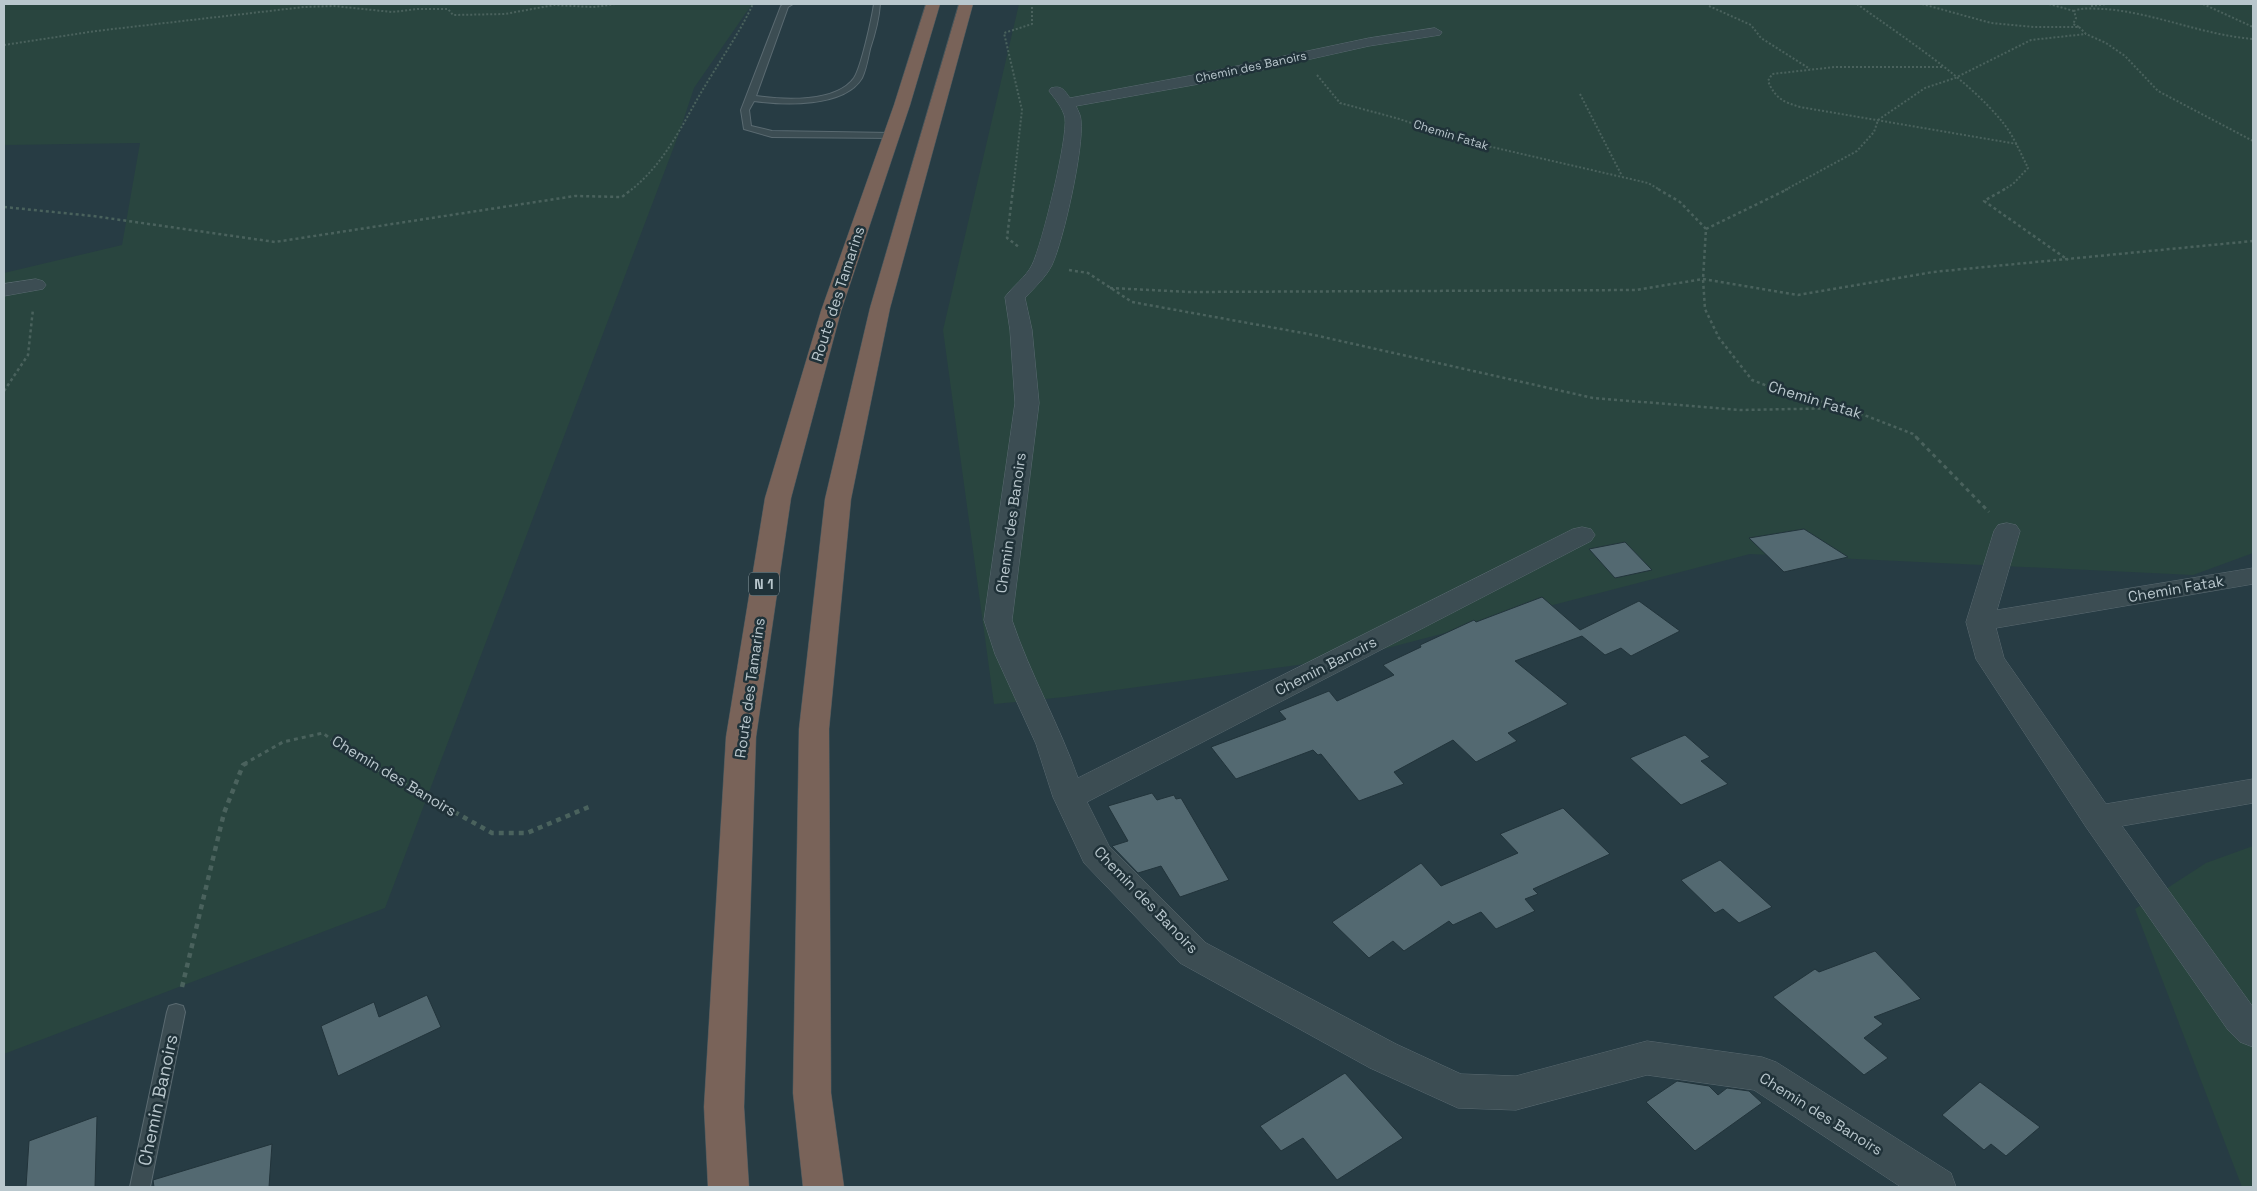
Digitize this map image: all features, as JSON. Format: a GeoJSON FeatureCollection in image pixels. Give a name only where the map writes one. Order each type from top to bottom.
{"type":"FeatureCollection","features":[{"type":"Feature","properties":{"kind":"highway","name":"Route des Tamarins"},"geometry":{"type":"LineString","coordinates":[[728,1187],[724,1107],[741,737],[778,498],[831,312],[891,136],[933,4]]}},
{"type":"Feature","properties":{"kind":"highway"},"geometry":{"type":"LineString","coordinates":[[823,1187],[812,1093],[814,729],[838,499],[880,308],[966,4]]}},
{"type":"Feature","properties":{"kind":"street","name":"Chemin des Banoirs"},"geometry":{"type":"LineString","coordinates":[[1435,32],[1369,42],[1199,79],[1062,97],[1074,119],[1065,177],[1042,265],[1015,297],[1027,403],[998,620],[1009,654],[1052,744],[1069,797],[1096,854],[1193,953],[1383,1056],[1458,1091],[1516,1093],[1647,1058],[1762,1074],[1936,1187]]}},
{"type":"Feature","properties":{"kind":"street"},"geometry":{"type":"LineString","coordinates":[[4,290],[36,285]]}},
{"type":"Feature","properties":{"kind":"street"},"geometry":{"type":"LineString","coordinates":[[2007,530],[1980,622],[1990,659],[2098,818],[2242,1019],[2253,1031]]}},
{"type":"Feature","properties":{"kind":"street","name":"Chemin Banoirs"},"geometry":{"type":"LineString","coordinates":[[1069,797],[1582,535]]}},
{"type":"Feature","properties":{"kind":"street","name":"Chemin Fatak"},"geometry":{"type":"LineString","coordinates":[[1980,622],[2253,576]]}},
{"type":"Feature","properties":{"kind":"street"},"geometry":{"type":"LineString","coordinates":[[2098,818],[2253,791]]}},
{"type":"Feature","properties":{"kind":"lane"},"geometry":{"type":"LineString","coordinates":[[790,4],[785,6],[745,110],[747,127],[772,134],[891,136]]}},
{"type":"Feature","properties":{"kind":"lane"},"geometry":{"type":"LineString","coordinates":[[751,98],[774,102],[812,100],[842,92],[857,79],[875,24],[877,4]]}},
{"type":"Feature","properties":{"kind":"lane","name":"Chemin Banoirs"},"geometry":{"type":"LineString","coordinates":[[140,1187],[176,1012]]}},
{"type":"Feature","properties":{"kind":"path"},"geometry":{"type":"LineString","coordinates":[[4,45],[96,31],[304,7],[334,6],[392,12],[418,9],[448,9],[453,15],[481,16],[512,13],[529,8],[556,5],[577,7],[616,4]]}},
{"type":"Feature","properties":{"kind":"path"},"geometry":{"type":"LineString","coordinates":[[4,207],[93,216],[275,242],[575,196],[622,197],[646,178],[678,136],[702,91],[743,25],[753,4]]}},
{"type":"Feature","properties":{"kind":"path"},"geometry":{"type":"LineString","coordinates":[[1032,4],[1032,24],[1004,33],[1022,110],[1007,238],[1042,265],[1088,273],[1132,302],[1314,335],[1593,398],[1741,410],[1846,408]]}},
{"type":"Feature","properties":{"kind":"path"},"geometry":{"type":"LineString","coordinates":[[1857,4],[1956,78],[2005,125],[2017,144],[2028,168],[2013,184],[1984,201],[2070,260]]}},
{"type":"Feature","properties":{"kind":"path"},"geometry":{"type":"LineString","coordinates":[[1922,4],[1991,23],[2034,27],[2079,27]]}},
{"type":"Feature","properties":{"kind":"path"},"geometry":{"type":"LineString","coordinates":[[2050,4],[2074,11],[2108,4]]}},
{"type":"Feature","properties":{"kind":"path"},"geometry":{"type":"LineString","coordinates":[[2204,4],[2253,27]]}},
{"type":"Feature","properties":{"kind":"path"},"geometry":{"type":"LineString","coordinates":[[1709,6],[1751,25],[1766,42],[1811,69]]}},
{"type":"Feature","properties":{"kind":"path"},"geometry":{"type":"LineString","coordinates":[[2079,9],[2093,8],[2140,14],[2232,36],[2253,39]]}},
{"type":"Feature","properties":{"kind":"path"},"geometry":{"type":"LineString","coordinates":[[2074,11],[2076,18],[2073,24],[2086,34],[2106,43],[2125,56],[2158,91],[2253,142]]}},
{"type":"Feature","properties":{"kind":"path"},"geometry":{"type":"LineString","coordinates":[[1706,230],[1857,151],[1874,132],[1878,120],[1925,88],[1956,78],[2031,40],[2086,34]]}},
{"type":"Feature","properties":{"kind":"path","name":"Chemin Fatak"},"geometry":{"type":"LineString","coordinates":[[1299,57],[1340,103],[1396,118],[1470,142],[1648,184],[1680,202],[1706,230],[1703,279],[1705,309],[1718,338],[1752,380],[1778,390],[1846,408],[1913,434],[2007,530]]}},
{"type":"Feature","properties":{"kind":"path"},"geometry":{"type":"LineString","coordinates":[[1942,67],[1841,66],[1772,74],[1768,80],[1772,92],[1778,100],[1800,107],[2017,144]]}},
{"type":"Feature","properties":{"kind":"path"},"geometry":{"type":"LineString","coordinates":[[1580,94],[1622,177]]}},
{"type":"Feature","properties":{"kind":"path"},"geometry":{"type":"LineString","coordinates":[[1110,288],[1190,292],[1636,290],[1703,279],[1798,295],[1933,272],[2253,242]]}},
{"type":"Feature","properties":{"kind":"path"},"geometry":{"type":"LineString","coordinates":[[4,391],[28,355],[36,285]]}},
{"type":"Feature","properties":{"kind":"path","name":"Chemin des Banoirs"},"geometry":{"type":"LineString","coordinates":[[176,1012],[224,813],[243,765],[283,742],[323,733],[347,752],[492,833],[527,833],[590,806]]}},
{"type":"Feature","properties":{"kind":"green space"},"geometry":{"type":"Polygon","coordinates":[[[4,4],[752,4],[694,88],[678,136],[385,908],[4,1054],[4,273],[122,245],[140,143],[4,145],[4,4]]]}},
{"type":"Feature","properties":{"kind":"green space"},"geometry":{"type":"Polygon","coordinates":[[[1019,4],[2253,4],[2253,553],[2193,575],[1750,554],[1349,658],[1065,697],[994,704],[943,330],[1019,4]]]}},
{"type":"Feature","properties":{"kind":"green space"},"geometry":{"type":"Polygon","coordinates":[[[2253,846],[2253,1187],[2242,1187],[2135,909],[2206,863],[2253,846]]]}},
{"type":"Feature","properties":{"kind":"building"},"geometry":{"type":"Polygon","coordinates":[[[1804,529],[1848,557],[1784,572],[1749,538],[1804,529]]]}},
{"type":"Feature","properties":{"kind":"building"},"geometry":{"type":"Polygon","coordinates":[[[1625,542],[1652,570],[1615,578],[1589,549],[1625,542]]]}},
{"type":"Feature","properties":{"kind":"building"},"geometry":{"type":"Polygon","coordinates":[[[1542,597],[1580,630],[1639,601],[1680,631],[1631,656],[1621,648],[1605,655],[1582,636],[1515,661],[1568,704],[1508,733],[1517,741],[1476,762],[1453,740],[1394,772],[1404,784],[1359,801],[1321,754],[1318,755],[1313,750],[1236,779],[1211,747],[1286,719],[1279,711],[1329,691],[1337,701],[1394,675],[1383,665],[1421,647],[1420,645],[1474,620],[1476,622],[1542,597]]]}},
{"type":"Feature","properties":{"kind":"building"},"geometry":{"type":"Polygon","coordinates":[[[1685,735],[1710,757],[1701,761],[1728,784],[1681,805],[1630,758],[1685,735]]]}},
{"type":"Feature","properties":{"kind":"building"},"geometry":{"type":"Polygon","coordinates":[[[1152,793],[1157,800],[1174,795],[1176,799],[1181,798],[1229,880],[1180,897],[1161,866],[1138,873],[1112,846],[1128,841],[1108,806],[1152,793]]]}},
{"type":"Feature","properties":{"kind":"building"},"geometry":{"type":"Polygon","coordinates":[[[1563,808],[1610,854],[1533,889],[1538,894],[1525,899],[1535,911],[1496,929],[1481,912],[1453,925],[1449,921],[1404,951],[1393,941],[1369,958],[1332,922],[1421,863],[1441,886],[1518,853],[1500,834],[1563,808]]]}},
{"type":"Feature","properties":{"kind":"building"},"geometry":{"type":"Polygon","coordinates":[[[1720,860],[1772,907],[1739,923],[1723,909],[1715,913],[1681,880],[1720,860]]]}},
{"type":"Feature","properties":{"kind":"building"},"geometry":{"type":"Polygon","coordinates":[[[1875,951],[1921,999],[1874,1017],[1883,1024],[1864,1038],[1888,1058],[1864,1075],[1773,997],[1815,969],[1819,972],[1875,951]]]}},
{"type":"Feature","properties":{"kind":"building"},"geometry":{"type":"Polygon","coordinates":[[[427,995],[441,1027],[338,1076],[321,1026],[374,1002],[379,1017],[427,995]]]}},
{"type":"Feature","properties":{"kind":"building"},"geometry":{"type":"Polygon","coordinates":[[[1345,1073],[1403,1138],[1337,1180],[1303,1138],[1281,1151],[1260,1126],[1345,1073]]]}},
{"type":"Feature","properties":{"kind":"building"},"geometry":{"type":"Polygon","coordinates":[[[1677,1081],[1709,1086],[1718,1095],[1727,1088],[1749,1091],[1762,1103],[1695,1151],[1646,1102],[1677,1081]]]}},
{"type":"Feature","properties":{"kind":"building"},"geometry":{"type":"Polygon","coordinates":[[[1980,1082],[2040,1127],[2006,1156],[1991,1144],[1984,1150],[1942,1115],[1980,1082]]]}},
{"type":"Feature","properties":{"kind":"building"},"geometry":{"type":"Polygon","coordinates":[[[97,1116],[95,1187],[26,1187],[29,1141],[97,1116]]]}},
{"type":"Feature","properties":{"kind":"building"},"geometry":{"type":"Polygon","coordinates":[[[272,1144],[269,1187],[154,1187],[153,1180],[272,1144]]]}}]}
